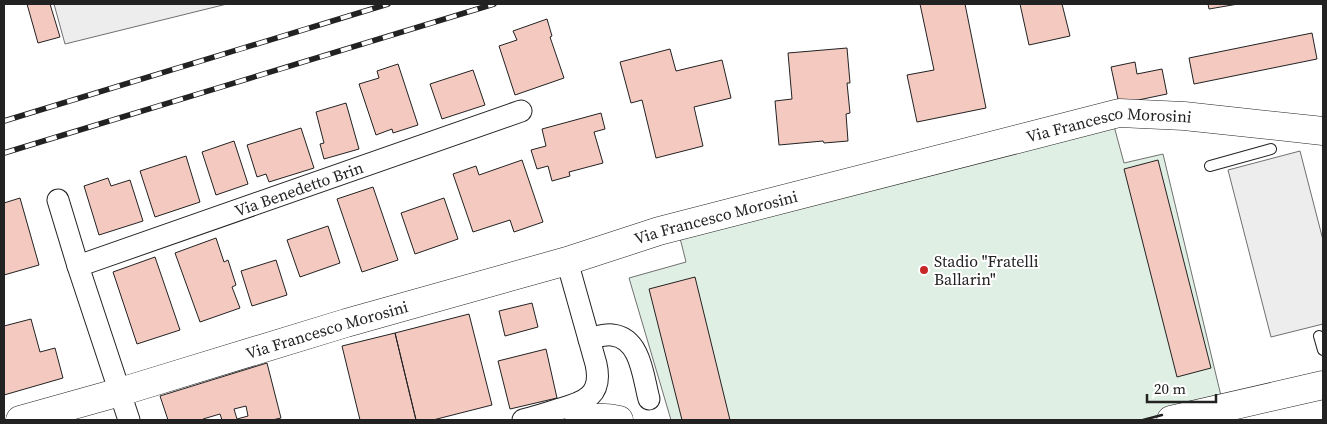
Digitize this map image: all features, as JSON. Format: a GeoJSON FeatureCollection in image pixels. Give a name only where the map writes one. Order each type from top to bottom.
{"type":"FeatureCollection","features":[{"type":"Feature","properties":{"kind":"street","name":"Via Benedetto Brin"},"geometry":{"type":"LineString","coordinates":[[78,266],[521,111]]}},
{"type":"Feature","properties":{"kind":"street","name":"Via Francesco Morosini"},"geometry":{"type":"LineString","coordinates":[[20,420],[120,392],[346,323],[567,261],[659,231],[1119,113],[1184,116],[1323,131]]}},
{"type":"Feature","properties":{"kind":"street"},"geometry":{"type":"LineString","coordinates":[[58,200],[129,420]]}},
{"type":"Feature","properties":{"kind":"street"},"geometry":{"type":"LineString","coordinates":[[523,420],[580,403],[592,394],[596,385],[598,371],[567,261]]}},
{"type":"Feature","properties":{"kind":"street"},"geometry":{"type":"LineString","coordinates":[[589,339],[612,335],[626,340],[638,357],[649,399]]}},
{"type":"Feature","properties":{"kind":"street"},"geometry":{"type":"LineString","coordinates":[[1170,420],[1323,385]]}},
{"type":"Feature","properties":{"kind":"street"},"geometry":{"type":"LineString","coordinates":[[578,420],[597,417],[619,420]]}},
{"type":"Feature","properties":{"kind":"lane"},"geometry":{"type":"LineString","coordinates":[[1210,166],[1271,149]]}},
{"type":"Feature","properties":{"kind":"lane"},"geometry":{"type":"LineString","coordinates":[[1319,336],[1323,350]]}},
{"type":"Feature","properties":{"kind":"green space","name":"Stadio \"Fratelli Ballarin\""},"geometry":{"type":"Polygon","coordinates":[[[1114,126],[1124,163],[1163,154],[1222,400],[1143,420],[671,420],[629,278],[686,262],[679,234],[1114,126]]]}},
{"type":"Feature","properties":{"kind":"shaded area"},"geometry":{"type":"Polygon","coordinates":[[[54,4],[227,4],[65,44],[54,4]]]}},
{"type":"Feature","properties":{"kind":"shaded area"},"geometry":{"type":"Polygon","coordinates":[[[1300,151],[1323,240],[1323,324],[1271,337],[1228,170],[1300,151]]]}},
{"type":"Feature","properties":{"kind":"building"},"geometry":{"type":"Polygon","coordinates":[[[27,4],[50,4],[60,37],[38,43],[27,4]]]}},
{"type":"Feature","properties":{"kind":"building"},"geometry":{"type":"Polygon","coordinates":[[[920,4],[965,4],[986,108],[917,122],[907,75],[934,70],[920,4]]]}},
{"type":"Feature","properties":{"kind":"building"},"geometry":{"type":"Polygon","coordinates":[[[1020,4],[1062,4],[1070,36],[1029,45],[1020,4]]]}},
{"type":"Feature","properties":{"kind":"building"},"geometry":{"type":"Polygon","coordinates":[[[1208,4],[1238,4],[1209,9],[1208,4]]]}},
{"type":"Feature","properties":{"kind":"building"},"geometry":{"type":"Polygon","coordinates":[[[547,19],[552,36],[550,37],[564,78],[515,95],[499,46],[517,40],[513,31],[547,19]]]}},
{"type":"Feature","properties":{"kind":"building"},"geometry":{"type":"Polygon","coordinates":[[[1312,33],[1317,59],[1194,84],[1189,58],[1312,33]]]}},
{"type":"Feature","properties":{"kind":"building"},"geometry":{"type":"Polygon","coordinates":[[[847,48],[850,83],[847,83],[850,113],[846,114],[848,141],[779,145],[775,101],[792,99],[788,53],[847,48]]]}},
{"type":"Feature","properties":{"kind":"building"},"geometry":{"type":"Polygon","coordinates":[[[670,49],[676,71],[722,60],[731,98],[694,107],[703,146],[656,158],[642,100],[631,103],[620,62],[670,49]]]}},
{"type":"Feature","properties":{"kind":"building"},"geometry":{"type":"Polygon","coordinates":[[[1135,62],[1137,74],[1162,69],[1167,94],[1119,104],[1111,67],[1135,62]]]}},
{"type":"Feature","properties":{"kind":"building"},"geometry":{"type":"Polygon","coordinates":[[[398,64],[418,125],[393,133],[392,129],[376,135],[359,84],[379,78],[377,71],[398,64]]]}},
{"type":"Feature","properties":{"kind":"building"},"geometry":{"type":"Polygon","coordinates":[[[473,70],[485,105],[442,119],[430,84],[473,70]]]}},
{"type":"Feature","properties":{"kind":"building"},"geometry":{"type":"Polygon","coordinates":[[[346,103],[359,149],[324,159],[320,144],[324,143],[316,112],[346,103]]]}},
{"type":"Feature","properties":{"kind":"building"},"geometry":{"type":"Polygon","coordinates":[[[601,113],[605,129],[594,132],[603,163],[569,172],[570,176],[552,181],[548,166],[537,169],[531,150],[546,146],[542,129],[601,113]]]}},
{"type":"Feature","properties":{"kind":"building"},"geometry":{"type":"Polygon","coordinates":[[[301,128],[314,168],[269,182],[266,174],[257,177],[247,145],[301,128]]]}},
{"type":"Feature","properties":{"kind":"building"},"geometry":{"type":"Polygon","coordinates":[[[234,141],[248,184],[216,195],[202,152],[234,141]]]}},
{"type":"Feature","properties":{"kind":"building"},"geometry":{"type":"Polygon","coordinates":[[[186,156],[200,202],[155,217],[140,171],[186,156]]]}},
{"type":"Feature","properties":{"kind":"building"},"geometry":{"type":"Polygon","coordinates":[[[522,160],[543,222],[514,232],[510,220],[473,232],[453,174],[476,166],[479,175],[522,160]]]}},
{"type":"Feature","properties":{"kind":"building"},"geometry":{"type":"Polygon","coordinates":[[[1158,160],[1211,368],[1177,377],[1124,169],[1158,160]]]}},
{"type":"Feature","properties":{"kind":"building"},"geometry":{"type":"Polygon","coordinates":[[[108,178],[111,186],[130,180],[143,221],[99,235],[84,186],[108,178]]]}},
{"type":"Feature","properties":{"kind":"building"},"geometry":{"type":"Polygon","coordinates":[[[373,187],[398,260],[362,272],[337,199],[373,187]]]}},
{"type":"Feature","properties":{"kind":"building"},"geometry":{"type":"Polygon","coordinates":[[[20,198],[39,265],[4,275],[4,203],[20,198]]]}},
{"type":"Feature","properties":{"kind":"building"},"geometry":{"type":"Polygon","coordinates":[[[444,198],[458,239],[415,254],[401,213],[444,198]]]}},
{"type":"Feature","properties":{"kind":"building"},"geometry":{"type":"Polygon","coordinates":[[[328,226],[340,263],[300,277],[287,240],[328,226]]]}},
{"type":"Feature","properties":{"kind":"building"},"geometry":{"type":"Polygon","coordinates":[[[216,238],[224,262],[228,260],[236,285],[232,287],[240,308],[200,322],[175,253],[216,238]]]}},
{"type":"Feature","properties":{"kind":"building"},"geometry":{"type":"Polygon","coordinates":[[[155,257],[180,330],[137,344],[113,272],[155,257]]]}},
{"type":"Feature","properties":{"kind":"building"},"geometry":{"type":"Polygon","coordinates":[[[276,260],[287,295],[252,306],[241,271],[276,260]]]}},
{"type":"Feature","properties":{"kind":"building"},"geometry":{"type":"Polygon","coordinates":[[[695,277],[730,420],[682,420],[649,289],[695,277]]]}},
{"type":"Feature","properties":{"kind":"building"},"geometry":{"type":"Polygon","coordinates":[[[532,303],[538,327],[505,336],[499,311],[532,303]]]}},
{"type":"Feature","properties":{"kind":"building"},"geometry":{"type":"Polygon","coordinates":[[[469,314],[492,405],[433,420],[416,420],[395,333],[469,314]]]}},
{"type":"Feature","properties":{"kind":"building"},"geometry":{"type":"Polygon","coordinates":[[[31,319],[40,352],[55,348],[63,378],[4,395],[4,326],[31,319]]]}},
{"type":"Feature","properties":{"kind":"building"},"geometry":{"type":"Polygon","coordinates":[[[395,333],[416,420],[360,420],[342,346],[395,333]]]}},
{"type":"Feature","properties":{"kind":"building"},"geometry":{"type":"Polygon","coordinates":[[[546,349],[557,398],[510,409],[498,361],[546,349]]]}},
{"type":"Feature","properties":{"kind":"building"},"geometry":{"type":"Polygon","coordinates":[[[267,363],[281,418],[272,420],[222,420],[220,414],[203,420],[168,420],[160,396],[267,363]],[[246,406],[234,409],[237,419],[248,416],[246,406]]]}},
{"type":"Feature","properties":{"kind":"railway"},"geometry":{"type":"LineString","coordinates":[[4,121],[388,4]]}},
{"type":"Feature","properties":{"kind":"railway"},"geometry":{"type":"LineString","coordinates":[[4,153],[494,4]]}},
{"type":"Feature","properties":{"kind":"wall"},"geometry":{"type":"LineString","coordinates":[[1143,420],[1162,415]]}},
{"type":"Feature","properties":{"kind":"place","name":"Stadio \"Fratelli Ballarin\""},"geometry":{"type":"Point","coordinates":[924,270]}}]}
